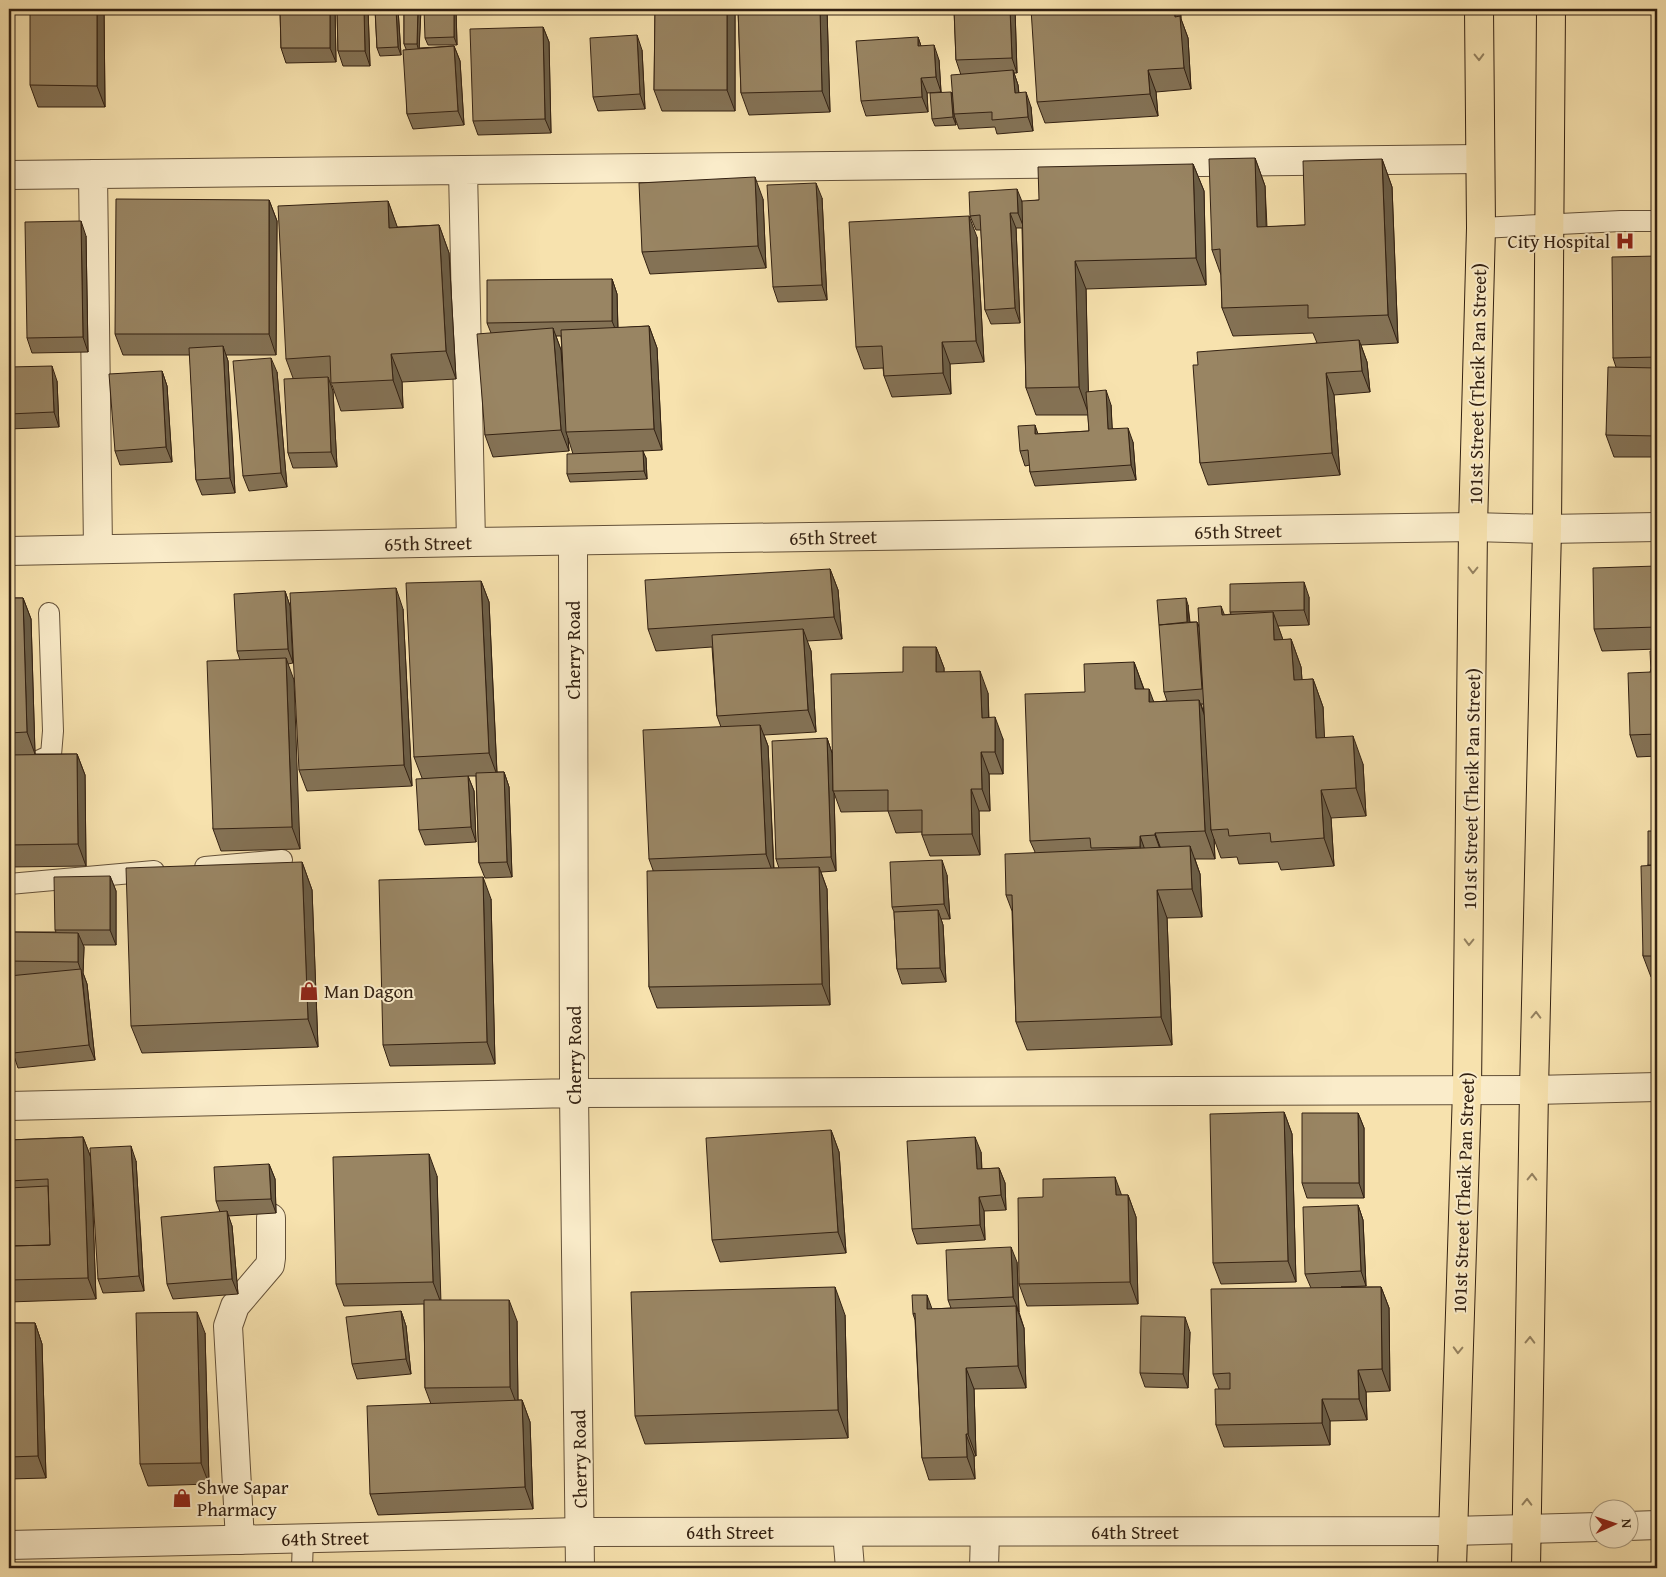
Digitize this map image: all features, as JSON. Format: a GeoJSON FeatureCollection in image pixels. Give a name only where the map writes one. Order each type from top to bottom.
{"type":"FeatureCollection","features":[{"type":"Feature","properties":{"kind":"main road","name":"101st Street (Theik Pan Street)"},"geometry":{"type":"LineString","coordinates":[[1452,1568],[1467,1090],[1474,528],[1481,228],[1478,9]]}},
{"type":"Feature","properties":{"kind":"main road"},"geometry":{"type":"LineString","coordinates":[[1526,1568],[1534,1090],[1548,529],[1551,9]]}},
{"type":"Feature","properties":{"kind":"street"},"geometry":{"type":"LineString","coordinates":[[9,175],[1480,159]]}},
{"type":"Feature","properties":{"kind":"street"},"geometry":{"type":"LineString","coordinates":[[462,170],[471,542]]}},
{"type":"Feature","properties":{"kind":"street"},"geometry":{"type":"LineString","coordinates":[[93,174],[98,549]]}},
{"type":"Feature","properties":{"kind":"street","name":"65th Street"},"geometry":{"type":"LineString","coordinates":[[9,551],[471,542],[1657,527]]}},
{"type":"Feature","properties":{"kind":"street","name":"Cherry Road"},"geometry":{"type":"LineString","coordinates":[[573,541],[574,1093],[580,1568]]}},
{"type":"Feature","properties":{"kind":"street"},"geometry":{"type":"LineString","coordinates":[[9,1106],[574,1093],[1534,1090],[1657,1087]]}},
{"type":"Feature","properties":{"kind":"street"},"geometry":{"type":"LineString","coordinates":[[240,1540],[228,1326],[235,1306],[270,1265],[271,1218]]}},
{"type":"Feature","properties":{"kind":"street"},"geometry":{"type":"LineString","coordinates":[[1638,1526],[1657,1525]]}},
{"type":"Feature","properties":{"kind":"street"},"geometry":{"type":"LineString","coordinates":[[1527,1529],[1588,1527]]}},
{"type":"Feature","properties":{"kind":"street","name":"64th Street"},"geometry":{"type":"LineString","coordinates":[[9,1545],[580,1532],[1452,1531],[1527,1529]]}},
{"type":"Feature","properties":{"kind":"street"},"geometry":{"type":"LineString","coordinates":[[847,1532],[850,1568]]}},
{"type":"Feature","properties":{"kind":"street"},"geometry":{"type":"LineString","coordinates":[[984,1568],[985,1532]]}},
{"type":"Feature","properties":{"kind":"lane"},"geometry":{"type":"LineString","coordinates":[[1481,228],[1657,221]]}},
{"type":"Feature","properties":{"kind":"lane"},"geometry":{"type":"LineString","coordinates":[[9,763],[38,761],[51,755],[53,731],[49,613]]}},
{"type":"Feature","properties":{"kind":"lane"},"geometry":{"type":"LineString","coordinates":[[9,884],[282,860]]}},
{"type":"Feature","properties":{"kind":"lane"},"geometry":{"type":"LineString","coordinates":[[302,1568],[303,1538]]}},
{"type":"Feature","properties":{"kind":"building"},"geometry":{"type":"Polygon","coordinates":[[[30,9],[97,9],[97,86],[30,85],[30,9]]]}},
{"type":"Feature","properties":{"kind":"building"},"geometry":{"type":"Polygon","coordinates":[[[280,9],[330,9],[330,48],[281,48],[280,9]]]}},
{"type":"Feature","properties":{"kind":"building"},"geometry":{"type":"Polygon","coordinates":[[[337,9],[364,9],[365,51],[338,51],[337,9]]]}},
{"type":"Feature","properties":{"kind":"building"},"geometry":{"type":"Polygon","coordinates":[[[375,9],[396,9],[398,47],[377,48],[375,9]]]}},
{"type":"Feature","properties":{"kind":"building"},"geometry":{"type":"Polygon","coordinates":[[[404,9],[418,9],[417,44],[404,44],[404,9]]]}},
{"type":"Feature","properties":{"kind":"building"},"geometry":{"type":"Polygon","coordinates":[[[424,9],[454,9],[454,37],[425,38],[424,9]]]}},
{"type":"Feature","properties":{"kind":"building"},"geometry":{"type":"Polygon","coordinates":[[[655,9],[727,9],[727,90],[654,90],[655,9]]]}},
{"type":"Feature","properties":{"kind":"building"},"geometry":{"type":"Polygon","coordinates":[[[738,9],[820,9],[822,91],[741,93],[738,9]]]}},
{"type":"Feature","properties":{"kind":"building"},"geometry":{"type":"Polygon","coordinates":[[[954,9],[1010,9],[1012,58],[956,60],[954,9]]]}},
{"type":"Feature","properties":{"kind":"building"},"geometry":{"type":"Polygon","coordinates":[[[1031,9],[1174,9],[1175,17],[1180,16],[1184,68],[1148,70],[1150,94],[1037,102],[1031,9]]]}},
{"type":"Feature","properties":{"kind":"building"},"geometry":{"type":"Polygon","coordinates":[[[543,27],[545,119],[473,121],[470,29],[543,27]]]}},
{"type":"Feature","properties":{"kind":"building"},"geometry":{"type":"Polygon","coordinates":[[[637,35],[640,94],[593,97],[590,38],[637,35]]]}},
{"type":"Feature","properties":{"kind":"building"},"geometry":{"type":"Polygon","coordinates":[[[918,37],[918,46],[934,45],[936,77],[921,78],[922,97],[861,101],[856,41],[918,37]]]}},
{"type":"Feature","properties":{"kind":"building"},"geometry":{"type":"Polygon","coordinates":[[[454,46],[458,111],[407,114],[403,50],[454,46]]]}},
{"type":"Feature","properties":{"kind":"building"},"geometry":{"type":"Polygon","coordinates":[[[1013,70],[1015,93],[1026,92],[1028,117],[992,120],[992,112],[954,114],[951,75],[1013,70]]]}},
{"type":"Feature","properties":{"kind":"building"},"geometry":{"type":"Polygon","coordinates":[[[951,92],[953,117],[932,119],[930,93],[951,92]]]}},
{"type":"Feature","properties":{"kind":"building"},"geometry":{"type":"Polygon","coordinates":[[[1255,158],[1257,227],[1305,225],[1303,161],[1382,159],[1388,315],[1308,318],[1308,305],[1222,308],[1220,249],[1212,250],[1209,159],[1255,158]]]}},
{"type":"Feature","properties":{"kind":"building"},"geometry":{"type":"Polygon","coordinates":[[[1193,164],[1196,258],[1075,261],[1079,387],[1026,388],[1022,201],[1039,200],[1038,167],[1193,164]]]}},
{"type":"Feature","properties":{"kind":"building"},"geometry":{"type":"Polygon","coordinates":[[[755,177],[758,246],[642,252],[639,183],[755,177]]]}},
{"type":"Feature","properties":{"kind":"building"},"geometry":{"type":"Polygon","coordinates":[[[816,183],[822,285],[773,287],[767,185],[816,183]]]}},
{"type":"Feature","properties":{"kind":"building"},"geometry":{"type":"Polygon","coordinates":[[[1017,189],[1018,213],[1010,213],[1015,308],[985,310],[980,215],[970,216],[969,192],[1017,189]]]}},
{"type":"Feature","properties":{"kind":"building"},"geometry":{"type":"Polygon","coordinates":[[[116,199],[269,200],[269,334],[115,334],[116,199]]]}},
{"type":"Feature","properties":{"kind":"building"},"geometry":{"type":"Polygon","coordinates":[[[388,201],[389,228],[439,225],[446,351],[391,354],[393,380],[331,383],[330,356],[286,359],[278,206],[388,201]]]}},
{"type":"Feature","properties":{"kind":"building"},"geometry":{"type":"Polygon","coordinates":[[[969,216],[976,341],[942,342],[943,373],[884,376],[882,346],[856,347],[849,222],[969,216]]]}},
{"type":"Feature","properties":{"kind":"building"},"geometry":{"type":"Polygon","coordinates":[[[81,221],[83,337],[27,338],[25,222],[81,221]]]}},
{"type":"Feature","properties":{"kind":"building"},"geometry":{"type":"Polygon","coordinates":[[[1657,256],[1657,357],[1613,358],[1612,257],[1657,256]]]}},
{"type":"Feature","properties":{"kind":"building"},"geometry":{"type":"Polygon","coordinates":[[[612,279],[612,321],[487,323],[487,280],[612,279]]]}},
{"type":"Feature","properties":{"kind":"building"},"geometry":{"type":"Polygon","coordinates":[[[649,326],[654,429],[566,432],[561,330],[649,326]]]}},
{"type":"Feature","properties":{"kind":"building"},"geometry":{"type":"Polygon","coordinates":[[[553,328],[561,430],[485,435],[477,334],[553,328]]]}},
{"type":"Feature","properties":{"kind":"building"},"geometry":{"type":"Polygon","coordinates":[[[1359,340],[1362,371],[1326,373],[1332,453],[1200,463],[1193,365],[1198,365],[1197,352],[1359,340]]]}},
{"type":"Feature","properties":{"kind":"building"},"geometry":{"type":"Polygon","coordinates":[[[223,346],[230,478],[196,480],[189,348],[223,346]]]}},
{"type":"Feature","properties":{"kind":"building"},"geometry":{"type":"Polygon","coordinates":[[[271,358],[281,473],[243,476],[233,361],[271,358]]]}},
{"type":"Feature","properties":{"kind":"building"},"geometry":{"type":"Polygon","coordinates":[[[52,366],[54,412],[9,414],[9,367],[52,366]]]}},
{"type":"Feature","properties":{"kind":"building"},"geometry":{"type":"Polygon","coordinates":[[[1608,367],[1657,368],[1657,436],[1606,435],[1608,367]]]}},
{"type":"Feature","properties":{"kind":"building"},"geometry":{"type":"Polygon","coordinates":[[[162,371],[166,447],[115,451],[109,374],[162,371]]]}},
{"type":"Feature","properties":{"kind":"building"},"geometry":{"type":"Polygon","coordinates":[[[328,377],[331,452],[288,453],[284,379],[328,377]]]}},
{"type":"Feature","properties":{"kind":"building"},"geometry":{"type":"Polygon","coordinates":[[[1106,390],[1108,429],[1128,428],[1131,465],[1030,472],[1028,450],[1020,451],[1018,426],[1035,425],[1035,434],[1089,431],[1086,392],[1106,390]]]}},
{"type":"Feature","properties":{"kind":"building"},"geometry":{"type":"Polygon","coordinates":[[[643,451],[644,471],[567,474],[567,454],[643,451]]]}},
{"type":"Feature","properties":{"kind":"building"},"geometry":{"type":"Polygon","coordinates":[[[1657,566],[1657,627],[1594,629],[1593,568],[1657,566]]]}},
{"type":"Feature","properties":{"kind":"building"},"geometry":{"type":"Polygon","coordinates":[[[830,569],[834,617],[648,629],[645,580],[830,569]]]}},
{"type":"Feature","properties":{"kind":"building"},"geometry":{"type":"Polygon","coordinates":[[[481,581],[489,753],[414,757],[406,583],[481,581]]]}},
{"type":"Feature","properties":{"kind":"building"},"geometry":{"type":"Polygon","coordinates":[[[1304,582],[1304,610],[1230,612],[1230,584],[1304,582]]]}},
{"type":"Feature","properties":{"kind":"building"},"geometry":{"type":"Polygon","coordinates":[[[396,588],[404,765],[299,770],[290,593],[396,588]]]}},
{"type":"Feature","properties":{"kind":"building"},"geometry":{"type":"Polygon","coordinates":[[[285,591],[288,649],[237,651],[234,594],[285,591]]]}},
{"type":"Feature","properties":{"kind":"building"},"geometry":{"type":"Polygon","coordinates":[[[9,598],[23,598],[27,732],[9,733],[9,598]]]}},
{"type":"Feature","properties":{"kind":"building"},"geometry":{"type":"Polygon","coordinates":[[[1186,598],[1187,622],[1159,625],[1157,600],[1186,598]]]}},
{"type":"Feature","properties":{"kind":"building"},"geometry":{"type":"Polygon","coordinates":[[[1221,606],[1222,615],[1273,612],[1274,640],[1291,639],[1294,680],[1313,679],[1316,738],[1353,736],[1356,788],[1321,790],[1324,838],[1271,842],[1270,833],[1229,836],[1228,829],[1211,830],[1198,608],[1221,606]]]}},
{"type":"Feature","properties":{"kind":"building"},"geometry":{"type":"Polygon","coordinates":[[[1197,622],[1202,689],[1164,692],[1159,625],[1197,622]]]}},
{"type":"Feature","properties":{"kind":"building"},"geometry":{"type":"Polygon","coordinates":[[[803,629],[808,710],[717,716],[712,635],[803,629]]]}},
{"type":"Feature","properties":{"kind":"building"},"geometry":{"type":"Polygon","coordinates":[[[903,647],[936,647],[936,672],[980,671],[982,718],[995,717],[995,752],[981,752],[982,789],[971,789],[972,834],[922,835],[922,810],[888,811],[888,790],[833,791],[831,674],[903,672],[903,647]]]}},
{"type":"Feature","properties":{"kind":"building"},"geometry":{"type":"Polygon","coordinates":[[[1657,650],[1657,734],[1630,735],[1628,673],[1651,672],[1650,651],[1657,650]]]}},
{"type":"Feature","properties":{"kind":"building"},"geometry":{"type":"Polygon","coordinates":[[[286,658],[292,827],[213,829],[207,661],[286,658]]]}},
{"type":"Feature","properties":{"kind":"building"},"geometry":{"type":"Polygon","coordinates":[[[1134,662],[1135,689],[1149,689],[1149,702],[1199,700],[1205,831],[1155,833],[1155,835],[1140,836],[1140,847],[1091,848],[1090,838],[1030,841],[1025,694],[1085,692],[1084,664],[1134,662]]]}},
{"type":"Feature","properties":{"kind":"building"},"geometry":{"type":"Polygon","coordinates":[[[760,725],[766,854],[649,859],[643,730],[760,725]]]}},
{"type":"Feature","properties":{"kind":"building"},"geometry":{"type":"Polygon","coordinates":[[[827,738],[831,857],[776,859],[772,741],[827,738]]]}},
{"type":"Feature","properties":{"kind":"building"},"geometry":{"type":"Polygon","coordinates":[[[77,754],[78,844],[9,845],[9,755],[77,754]]]}},
{"type":"Feature","properties":{"kind":"building"},"geometry":{"type":"Polygon","coordinates":[[[504,772],[507,862],[479,863],[476,773],[504,772]]]}},
{"type":"Feature","properties":{"kind":"building"},"geometry":{"type":"Polygon","coordinates":[[[468,776],[471,827],[419,830],[416,779],[468,776]]]}},
{"type":"Feature","properties":{"kind":"building"},"geometry":{"type":"Polygon","coordinates":[[[1648,831],[1657,831],[1657,865],[1648,865],[1648,831]]]}},
{"type":"Feature","properties":{"kind":"building"},"geometry":{"type":"Polygon","coordinates":[[[1190,846],[1192,889],[1157,890],[1161,1017],[1016,1022],[1012,895],[1006,895],[1005,854],[1190,846]]]}},
{"type":"Feature","properties":{"kind":"building"},"geometry":{"type":"Polygon","coordinates":[[[942,860],[944,904],[892,907],[890,862],[942,860]]]}},
{"type":"Feature","properties":{"kind":"building"},"geometry":{"type":"Polygon","coordinates":[[[302,862],[308,1019],[131,1026],[126,868],[302,862]]]}},
{"type":"Feature","properties":{"kind":"building"},"geometry":{"type":"Polygon","coordinates":[[[1657,865],[1657,956],[1643,956],[1641,866],[1657,865]]]}},
{"type":"Feature","properties":{"kind":"building"},"geometry":{"type":"Polygon","coordinates":[[[819,867],[822,984],[649,987],[647,871],[819,867]]]}},
{"type":"Feature","properties":{"kind":"building"},"geometry":{"type":"Polygon","coordinates":[[[110,876],[110,930],[55,930],[54,877],[110,876]]]}},
{"type":"Feature","properties":{"kind":"building"},"geometry":{"type":"Polygon","coordinates":[[[483,877],[487,1042],[383,1045],[379,880],[483,877]]]}},
{"type":"Feature","properties":{"kind":"building"},"geometry":{"type":"Polygon","coordinates":[[[938,910],[940,968],[897,969],[894,912],[938,910]]]}},
{"type":"Feature","properties":{"kind":"building"},"geometry":{"type":"Polygon","coordinates":[[[9,932],[78,933],[78,962],[9,961],[9,932]]]}},
{"type":"Feature","properties":{"kind":"building"},"geometry":{"type":"Polygon","coordinates":[[[81,969],[89,1045],[13,1053],[9,1018],[9,976],[81,969]]]}},
{"type":"Feature","properties":{"kind":"building"},"geometry":{"type":"Polygon","coordinates":[[[1284,1112],[1288,1261],[1213,1263],[1210,1114],[1284,1112]]]}},
{"type":"Feature","properties":{"kind":"building"},"geometry":{"type":"Polygon","coordinates":[[[1302,1113],[1358,1113],[1359,1183],[1302,1183],[1302,1113]]]}},
{"type":"Feature","properties":{"kind":"building"},"geometry":{"type":"Polygon","coordinates":[[[831,1130],[838,1232],[712,1240],[706,1138],[831,1130]]]}},
{"type":"Feature","properties":{"kind":"building"},"geometry":{"type":"Polygon","coordinates":[[[83,1137],[88,1278],[9,1280],[9,1246],[50,1245],[48,1179],[9,1181],[9,1140],[83,1137]]]}},
{"type":"Feature","properties":{"kind":"building"},"geometry":{"type":"Polygon","coordinates":[[[975,1137],[977,1169],[999,1168],[1001,1195],[979,1197],[980,1225],[912,1229],[907,1141],[975,1137]]]}},
{"type":"Feature","properties":{"kind":"building"},"geometry":{"type":"Polygon","coordinates":[[[131,1146],[139,1276],[98,1279],[90,1148],[131,1146]]]}},
{"type":"Feature","properties":{"kind":"building"},"geometry":{"type":"Polygon","coordinates":[[[429,1154],[433,1282],[336,1284],[333,1157],[429,1154]]]}},
{"type":"Feature","properties":{"kind":"building"},"geometry":{"type":"Polygon","coordinates":[[[269,1164],[271,1199],[216,1201],[214,1167],[269,1164]]]}},
{"type":"Feature","properties":{"kind":"building"},"geometry":{"type":"Polygon","coordinates":[[[1115,1177],[1116,1195],[1128,1195],[1130,1282],[1019,1284],[1018,1198],[1043,1197],[1043,1179],[1115,1177]]]}},
{"type":"Feature","properties":{"kind":"building"},"geometry":{"type":"Polygon","coordinates":[[[48,1186],[50,1245],[9,1246],[9,1188],[48,1186]]]}},
{"type":"Feature","properties":{"kind":"building"},"geometry":{"type":"Polygon","coordinates":[[[1358,1205],[1361,1271],[1305,1274],[1303,1207],[1358,1205]]]}},
{"type":"Feature","properties":{"kind":"building"},"geometry":{"type":"Polygon","coordinates":[[[227,1211],[232,1279],[167,1284],[161,1217],[227,1211]]]}},
{"type":"Feature","properties":{"kind":"building"},"geometry":{"type":"Polygon","coordinates":[[[1011,1247],[1013,1297],[948,1300],[946,1250],[1011,1247]]]}},
{"type":"Feature","properties":{"kind":"building"},"geometry":{"type":"Polygon","coordinates":[[[1655,1285],[1657,1285],[1657,1333],[1655,1285]]]}},
{"type":"Feature","properties":{"kind":"building"},"geometry":{"type":"Polygon","coordinates":[[[835,1287],[838,1410],[635,1416],[631,1292],[835,1287]]]}},
{"type":"Feature","properties":{"kind":"building"},"geometry":{"type":"Polygon","coordinates":[[[1381,1287],[1382,1369],[1358,1370],[1359,1399],[1322,1399],[1322,1423],[1216,1425],[1215,1389],[1230,1389],[1230,1373],[1213,1374],[1211,1289],[1381,1287]]]}},
{"type":"Feature","properties":{"kind":"building"},"geometry":{"type":"Polygon","coordinates":[[[912,1295],[927,1295],[927,1309],[1016,1306],[1018,1366],[966,1368],[967,1457],[922,1458],[915,1313],[913,1314],[912,1295]]]}},
{"type":"Feature","properties":{"kind":"building"},"geometry":{"type":"Polygon","coordinates":[[[424,1300],[509,1300],[510,1387],[425,1388],[424,1300]]]}},
{"type":"Feature","properties":{"kind":"building"},"geometry":{"type":"Polygon","coordinates":[[[401,1311],[406,1359],[352,1364],[346,1317],[401,1311]]]}},
{"type":"Feature","properties":{"kind":"building"},"geometry":{"type":"Polygon","coordinates":[[[197,1312],[201,1463],[140,1464],[136,1313],[197,1312]]]}},
{"type":"Feature","properties":{"kind":"building"},"geometry":{"type":"Polygon","coordinates":[[[1141,1316],[1185,1317],[1183,1374],[1140,1373],[1141,1316]]]}},
{"type":"Feature","properties":{"kind":"building"},"geometry":{"type":"Polygon","coordinates":[[[9,1323],[35,1323],[38,1456],[9,1457],[9,1323]]]}},
{"type":"Feature","properties":{"kind":"building"},"geometry":{"type":"Polygon","coordinates":[[[522,1400],[525,1487],[370,1494],[367,1406],[522,1400]]]}},
{"type":"Feature","properties":{"kind":"place","name":"City Hospital"},"geometry":{"type":"Point","coordinates":[1625,241]}},
{"type":"Feature","properties":{"kind":"place","name":"Man Dagon"},"geometry":{"type":"Point","coordinates":[309,991]}},
{"type":"Feature","properties":{"kind":"place","name":"Shwe Sapar Pharmacy"},"geometry":{"type":"Point","coordinates":[182,1498]}}]}
